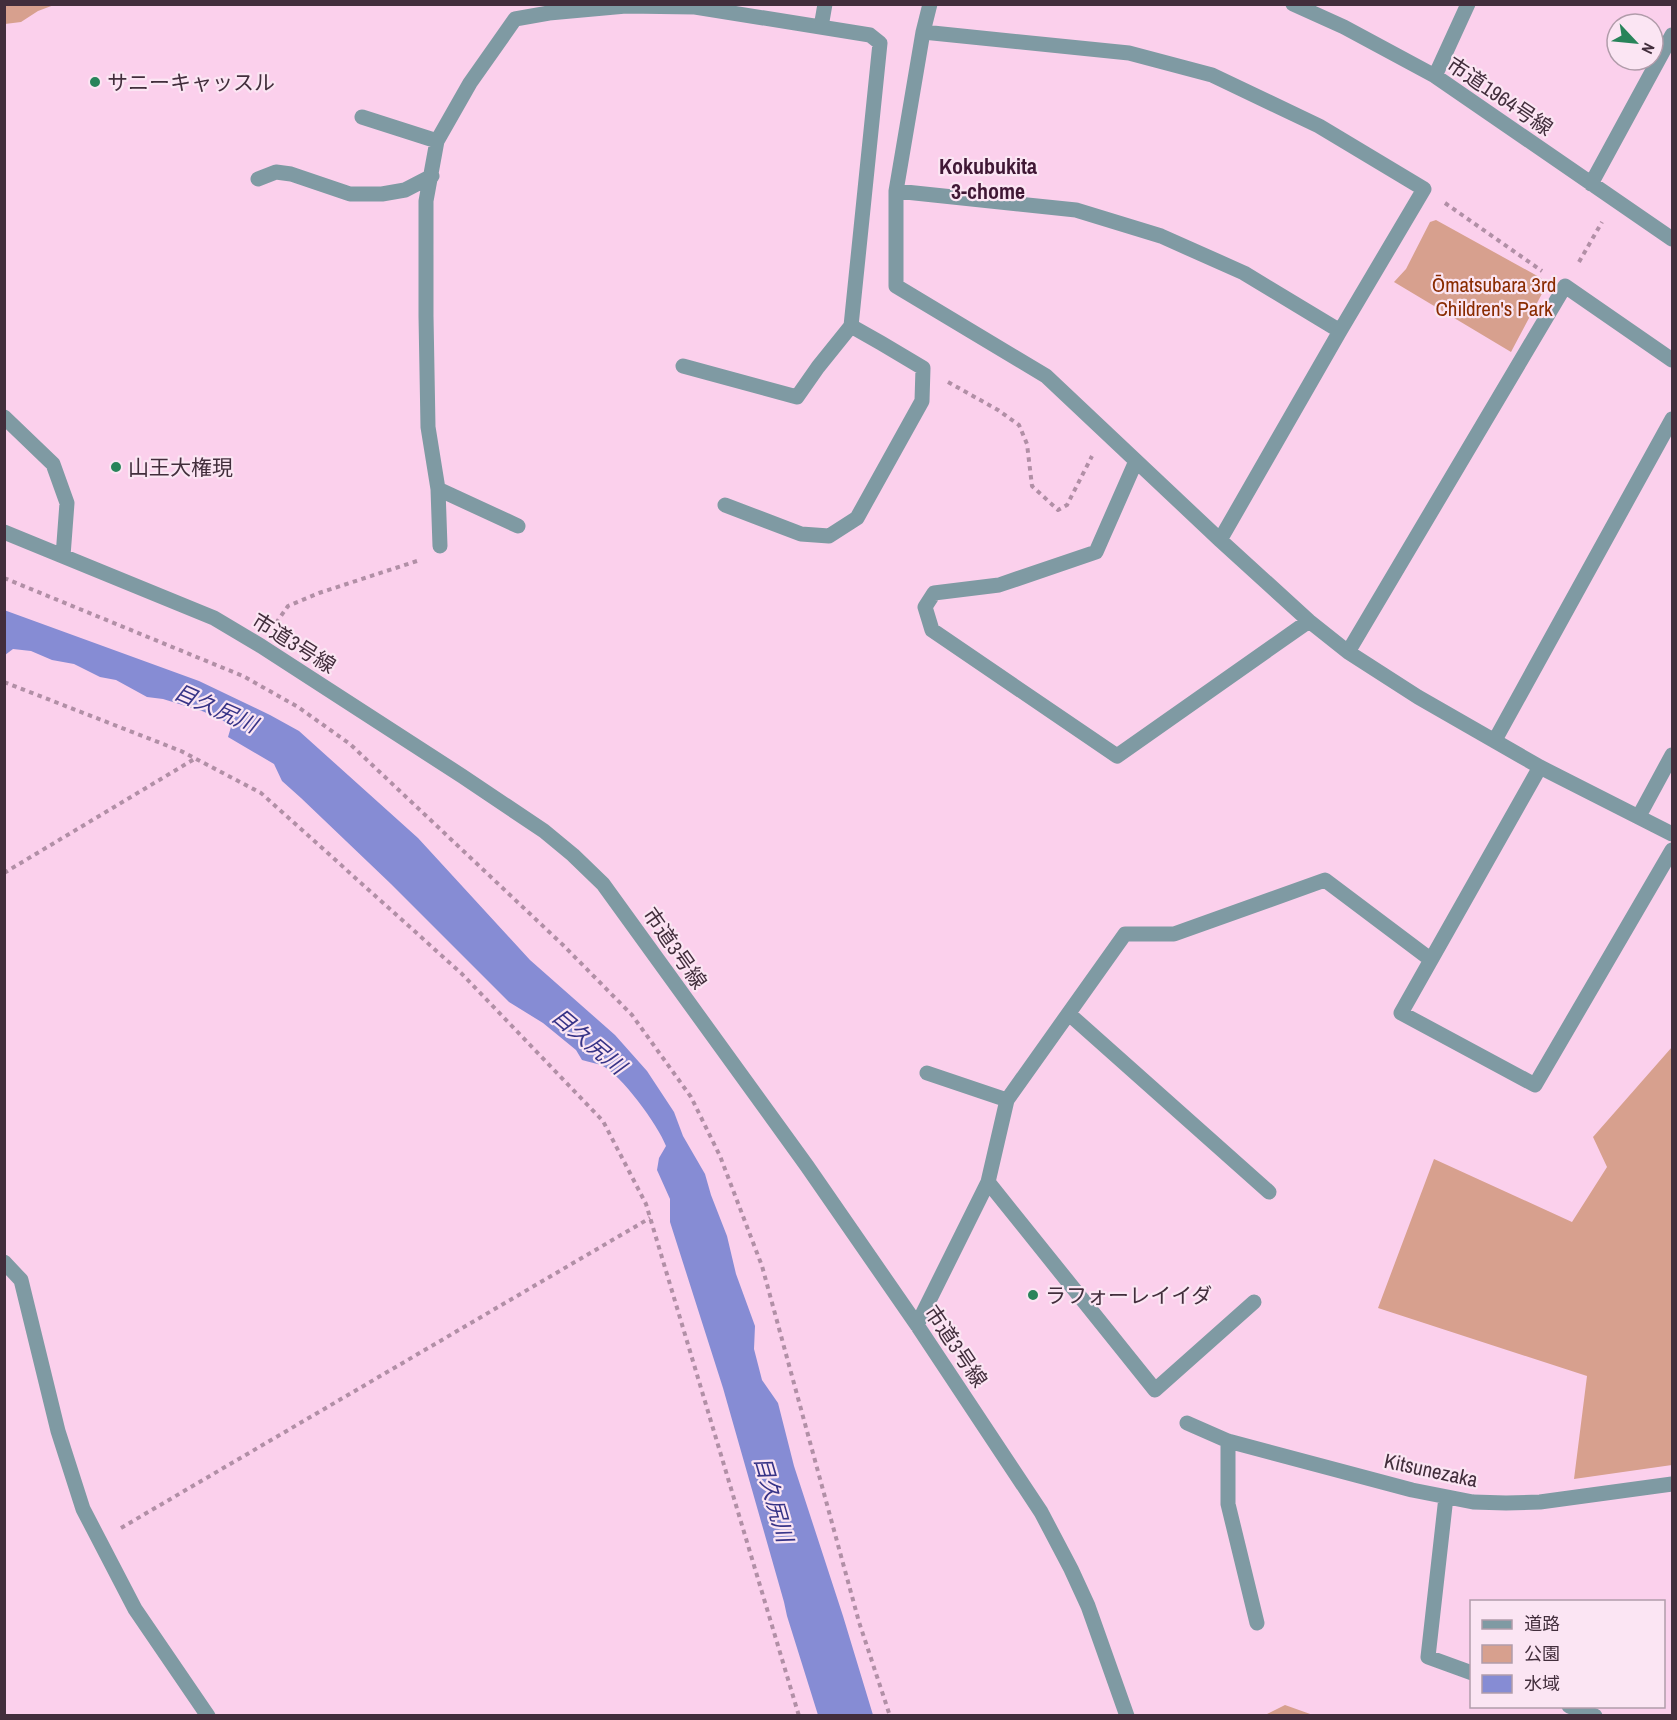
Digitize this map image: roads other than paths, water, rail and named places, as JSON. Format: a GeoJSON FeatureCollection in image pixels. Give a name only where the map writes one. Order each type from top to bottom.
{"type":"FeatureCollection","features":[{"type":"Feature","properties":{"kind":"street"},"geometry":{"type":"LineString","coordinates":[[821,27],[825,4]]}},
{"type":"Feature","properties":{"kind":"street"},"geometry":{"type":"LineString","coordinates":[[930,4],[923,32],[896,191],[896,286],[1046,376],[1220,540],[1309,621],[1348,652],[1418,697],[1540,767],[1672,834]]}},
{"type":"Feature","properties":{"kind":"street","name":"市道1964号線"},"geometry":{"type":"LineString","coordinates":[[1293,4],[1344,27],[1435,76],[1672,239]]}},
{"type":"Feature","properties":{"kind":"street"},"geometry":{"type":"LineString","coordinates":[[1435,76],[1468,4]]}},
{"type":"Feature","properties":{"kind":"street"},"geometry":{"type":"LineString","coordinates":[[440,546],[438,489],[429,428],[426,201],[437,141],[470,83],[515,19],[549,13],[626,6],[695,7],[870,35],[880,43],[851,327],[797,397],[683,366]]}},
{"type":"Feature","properties":{"kind":"street"},"geometry":{"type":"LineString","coordinates":[[923,32],[1129,53],[1212,75],[1319,126],[1424,189],[1220,540]]}},
{"type":"Feature","properties":{"kind":"street"},"geometry":{"type":"LineString","coordinates":[[1591,184],[1672,35]]}},
{"type":"Feature","properties":{"kind":"street"},"geometry":{"type":"LineString","coordinates":[[362,117],[437,141]]}},
{"type":"Feature","properties":{"kind":"street"},"geometry":{"type":"LineString","coordinates":[[258,179],[276,172],[291,174],[350,194],[382,194],[405,190],[432,176]]}},
{"type":"Feature","properties":{"kind":"street"},"geometry":{"type":"LineString","coordinates":[[896,191],[1076,210],[1161,236],[1244,273],[1340,331]]}},
{"type":"Feature","properties":{"kind":"street"},"geometry":{"type":"LineString","coordinates":[[1348,652],[1564,286],[1672,360]]}},
{"type":"Feature","properties":{"kind":"street"},"geometry":{"type":"LineString","coordinates":[[725,505],[801,534],[829,536],[857,518],[922,401],[923,368],[851,327]]}},
{"type":"Feature","properties":{"kind":"street"},"geometry":{"type":"LineString","coordinates":[[4,417],[53,464],[67,503],[63,556]]}},
{"type":"Feature","properties":{"kind":"street"},"geometry":{"type":"LineString","coordinates":[[1495,740],[1672,419]]}},
{"type":"Feature","properties":{"kind":"street"},"geometry":{"type":"LineString","coordinates":[[1136,461],[1096,552],[999,585],[934,593],[925,607],[932,630],[1117,756],[1309,621]]}},
{"type":"Feature","properties":{"kind":"street"},"geometry":{"type":"LineString","coordinates":[[438,489],[518,526]]}},
{"type":"Feature","properties":{"kind":"street","name":"市道3号線"},"geometry":{"type":"LineString","coordinates":[[4,532],[214,618],[261,646],[544,831],[603,884],[807,1166],[917,1325],[1041,1512],[1088,1606],[1127,1716]]}},
{"type":"Feature","properties":{"kind":"street"},"geometry":{"type":"LineString","coordinates":[[1639,816],[1672,755]]}},
{"type":"Feature","properties":{"kind":"street"},"geometry":{"type":"LineString","coordinates":[[1540,767],[1401,1013],[1535,1085],[1672,850]]}},
{"type":"Feature","properties":{"kind":"street"},"geometry":{"type":"LineString","coordinates":[[917,1325],[988,1182],[1007,1100],[1125,934],[1174,934],[1325,880],[1430,960]]}},
{"type":"Feature","properties":{"kind":"street"},"geometry":{"type":"LineString","coordinates":[[1069,1014],[1269,1192]]}},
{"type":"Feature","properties":{"kind":"street"},"geometry":{"type":"LineString","coordinates":[[927,1073],[1007,1100]]}},
{"type":"Feature","properties":{"kind":"street"},"geometry":{"type":"LineString","coordinates":[[988,1182],[1155,1390],[1254,1302]]}},
{"type":"Feature","properties":{"kind":"street"},"geometry":{"type":"LineString","coordinates":[[4,1262],[21,1280],[58,1431],[83,1509],[135,1610],[208,1716]]}},
{"type":"Feature","properties":{"kind":"street","name":"Kitsunezaka"},"geometry":{"type":"LineString","coordinates":[[1187,1423],[1228,1441],[1412,1490],[1473,1502],[1540,1502],[1672,1484]]}},
{"type":"Feature","properties":{"kind":"street"},"geometry":{"type":"LineString","coordinates":[[1228,1441],[1228,1504],[1257,1623]]}},
{"type":"Feature","properties":{"kind":"street"},"geometry":{"type":"LineString","coordinates":[[1446,1497],[1428,1658],[1470,1672]]}},
{"type":"Feature","properties":{"kind":"street"},"geometry":{"type":"LineString","coordinates":[[1572,1708],[1595,1716]]}},
{"type":"Feature","properties":{"kind":"water","name":"目久尻川"},"geometry":{"type":"Polygon","coordinates":[[[4,610],[199,681],[299,731],[418,838],[530,960],[615,1035],[647,1071],[674,1112],[683,1136],[705,1174],[727,1236],[736,1274],[755,1326],[754,1349],[762,1380],[778,1403],[794,1466],[873,1715],[818,1715],[787,1616],[723,1388],[670,1222],[670,1199],[657,1170],[659,1158],[666,1146],[638,1101],[609,1070],[601,1065],[582,1060],[576,1050],[543,1023],[509,1002],[391,884],[282,781],[274,764],[228,737],[231,727],[221,719],[163,699],[147,697],[116,680],[100,677],[74,664],[52,660],[31,651],[13,649],[5,655],[4,610]]]}},
{"type":"Feature","properties":{"kind":"place","name":"サニーキャッスル"},"geometry":{"type":"Point","coordinates":[95,82]}},
{"type":"Feature","properties":{"kind":"place","name":"山王大権現"},"geometry":{"type":"Point","coordinates":[116,467]}},
{"type":"Feature","properties":{"kind":"place","name":"ラフォーレイイダ"},"geometry":{"type":"Point","coordinates":[1033,1295]}},
{"type":"Feature","properties":{"kind":"district","name":"Kokubukita 3-chome"},"geometry":{"type":"Point","coordinates":[988,178]}},
{"type":"Feature","properties":{"kind":"park label","name":"Ōmatsubara 3rd Children's Park"},"geometry":{"type":"Point","coordinates":[1494,296]}}]}
